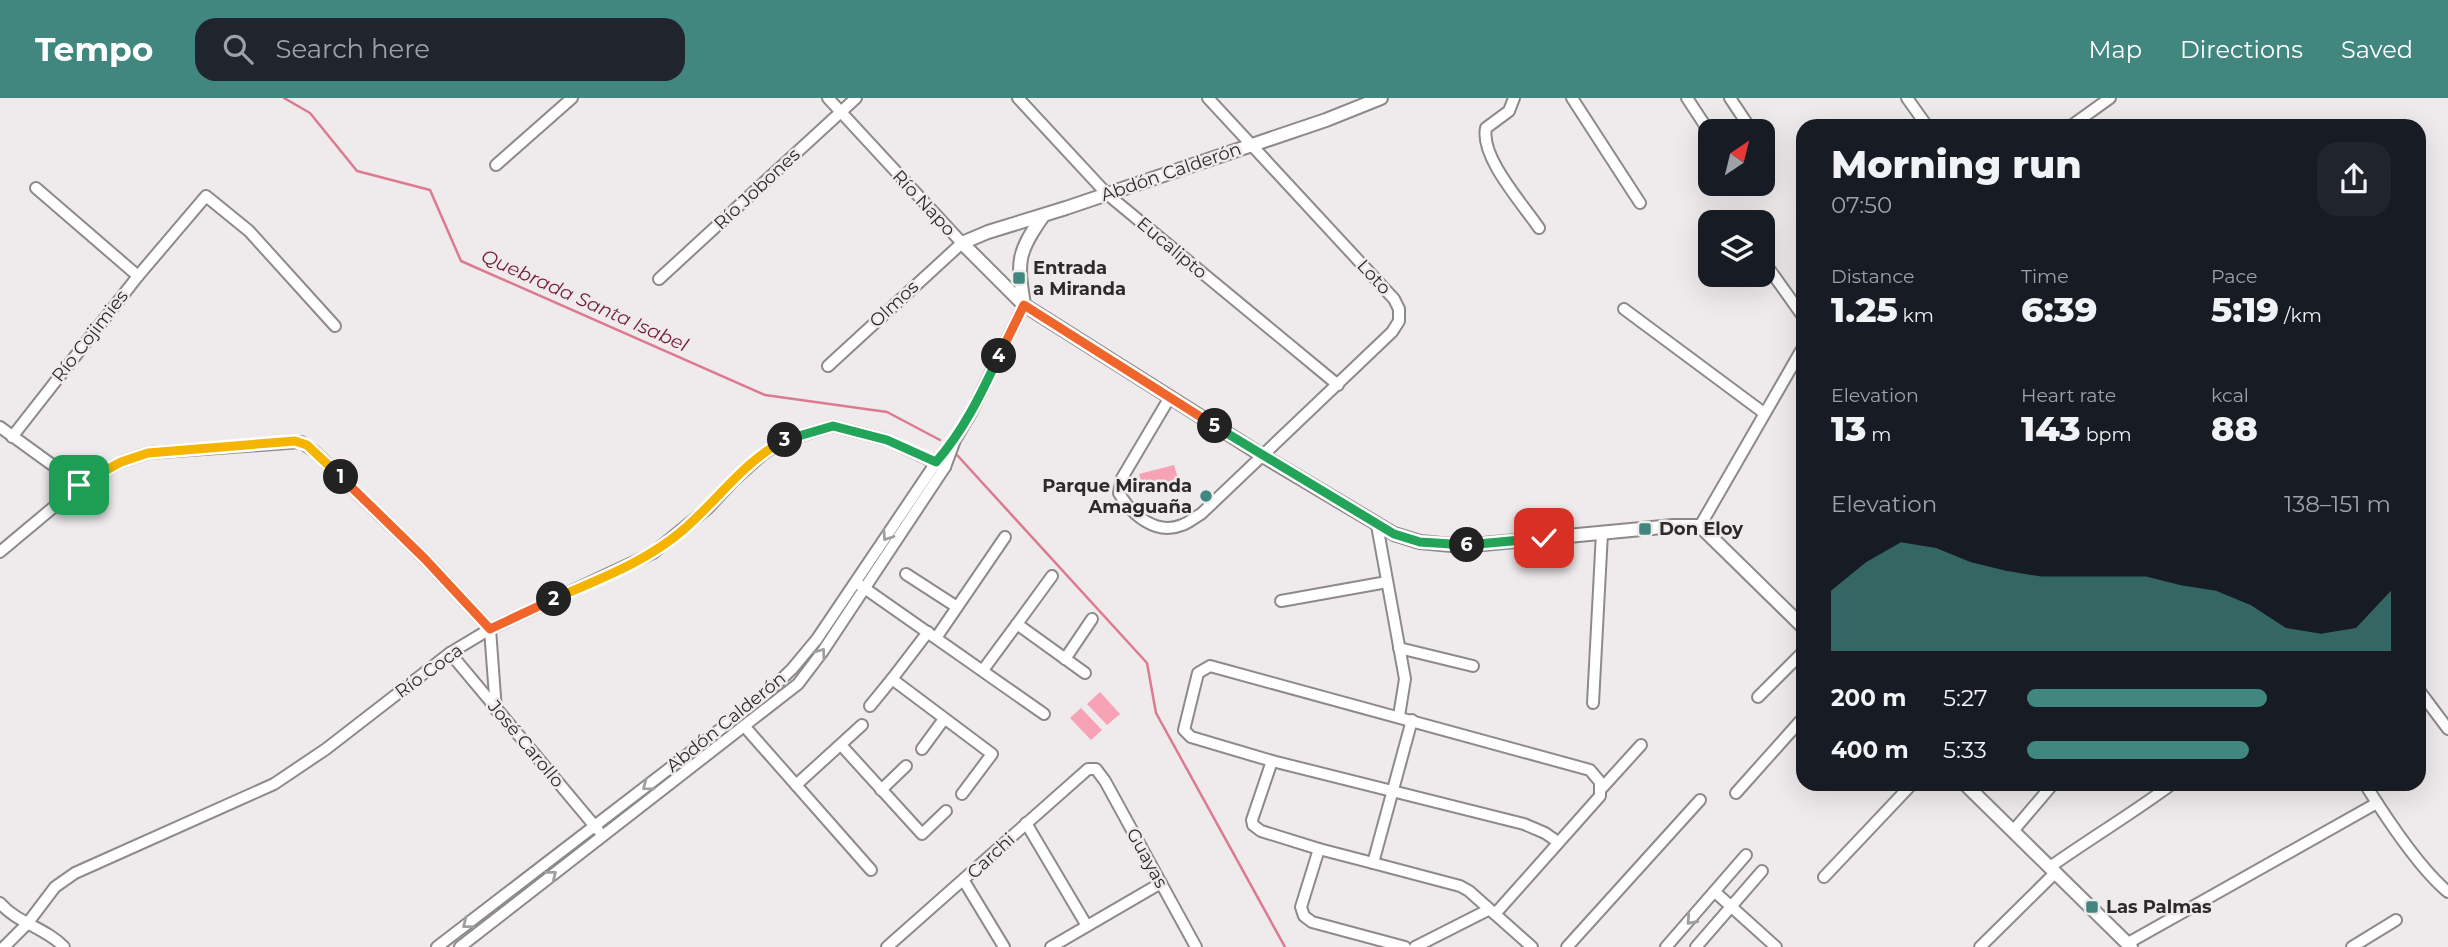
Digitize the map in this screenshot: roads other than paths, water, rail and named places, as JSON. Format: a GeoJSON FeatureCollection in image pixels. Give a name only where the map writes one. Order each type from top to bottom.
{"type":"FeatureCollection","features":[{"type":"Feature","properties":{"kind":"street"},"geometry":{"type":"LineString","coordinates":[[496,165],[572,98]]}},
{"type":"Feature","properties":{"kind":"street","name":"Río Napo"},"geometry":{"type":"LineString","coordinates":[[828,98],[961,243],[1024,305],[1263,456],[1394,534],[1420,542],[1462,546],[1687,524],[1700,526]]}},
{"type":"Feature","properties":{"kind":"street","name":"Río Jobones"},"geometry":{"type":"LineString","coordinates":[[659,279],[856,98]]}},
{"type":"Feature","properties":{"kind":"street","name":"Eucalipto"},"geometry":{"type":"LineString","coordinates":[[1018,98],[1107,194],[1338,386]]}},
{"type":"Feature","properties":{"kind":"street","name":"Loto"},"geometry":{"type":"LineString","coordinates":[[1170,397],[1122,478],[1119,493],[1125,504],[1141,519],[1160,528],[1181,527],[1201,514],[1338,386],[1392,332],[1399,321],[1399,309],[1394,299],[1208,98]]}},
{"type":"Feature","properties":{"kind":"street","name":"Abdón Calderón"},"geometry":{"type":"LineString","coordinates":[[961,243],[1325,120],[1381,98]]}},
{"type":"Feature","properties":{"kind":"street"},"geometry":{"type":"LineString","coordinates":[[1514,98],[1509,111],[1486,128],[1485,136],[1489,155],[1539,228]]}},
{"type":"Feature","properties":{"kind":"street"},"geometry":{"type":"LineString","coordinates":[[1572,98],[1640,203]]}},
{"type":"Feature","properties":{"kind":"street"},"geometry":{"type":"LineString","coordinates":[[1687,98],[1701,119]]}},
{"type":"Feature","properties":{"kind":"street"},"geometry":{"type":"LineString","coordinates":[[1730,98],[1744,119]]}},
{"type":"Feature","properties":{"kind":"street"},"geometry":{"type":"LineString","coordinates":[[1907,98],[1922,119]]}},
{"type":"Feature","properties":{"kind":"street"},"geometry":{"type":"LineString","coordinates":[[2081,119],[2110,98]]}},
{"type":"Feature","properties":{"kind":"street","name":"Río Cojimies"},"geometry":{"type":"LineString","coordinates":[[12,437],[138,276],[36,188]]}},
{"type":"Feature","properties":{"kind":"street"},"geometry":{"type":"LineString","coordinates":[[138,276],[205,196],[249,231],[335,326]]}},
{"type":"Feature","properties":{"kind":"street"},"geometry":{"type":"LineString","coordinates":[[1024,305],[1018,265],[1027,238],[1043,216]]}},
{"type":"Feature","properties":{"kind":"street","name":"Olmos"},"geometry":{"type":"LineString","coordinates":[[828,366],[961,243]]}},
{"type":"Feature","properties":{"kind":"street"},"geometry":{"type":"LineString","coordinates":[[1775,277],[1796,307]]}},
{"type":"Feature","properties":{"kind":"street","name":"Abdón Calderón"},"geometry":{"type":"LineString","coordinates":[[460,947],[798,684],[955,440],[1024,305]]}},
{"type":"Feature","properties":{"kind":"street"},"geometry":{"type":"LineString","coordinates":[[1623,309],[1765,413]]}},
{"type":"Feature","properties":{"kind":"street"},"geometry":{"type":"LineString","coordinates":[[1796,359],[1700,526],[1796,620]]}},
{"type":"Feature","properties":{"kind":"street","name":"Río Coca"},"geometry":{"type":"LineString","coordinates":[[4,947],[27,924],[55,887],[75,873],[274,784],[326,749],[450,653],[490,629],[653,553],[708,508],[734,480],[782,440],[833,426],[887,440],[940,464]]}},
{"type":"Feature","properties":{"kind":"street"},"geometry":{"type":"LineString","coordinates":[[0,427],[79,485]]}},
{"type":"Feature","properties":{"kind":"street"},"geometry":{"type":"LineString","coordinates":[[0,552],[79,485],[121,462],[148,453],[301,442],[425,559],[490,629],[496,710]]}},
{"type":"Feature","properties":{"kind":"street"},"geometry":{"type":"LineString","coordinates":[[1377,525],[1405,679],[1399,716]]}},
{"type":"Feature","properties":{"kind":"street"},"geometry":{"type":"LineString","coordinates":[[1593,703],[1602,533]]}},
{"type":"Feature","properties":{"kind":"street"},"geometry":{"type":"LineString","coordinates":[[870,706],[957,607],[1005,537]]}},
{"type":"Feature","properties":{"kind":"street"},"geometry":{"type":"LineString","coordinates":[[906,574],[957,607]]}},
{"type":"Feature","properties":{"kind":"street"},"geometry":{"type":"LineString","coordinates":[[983,670],[1052,576]]}},
{"type":"Feature","properties":{"kind":"street"},"geometry":{"type":"LineString","coordinates":[[1281,601],[1387,582]]}},
{"type":"Feature","properties":{"kind":"street"},"geometry":{"type":"LineString","coordinates":[[860,585],[1044,713]]}},
{"type":"Feature","properties":{"kind":"street","name":"Abdón Calderón"},"geometry":{"type":"LineString","coordinates":[[437,947],[765,695],[792,669],[860,585]]}},
{"type":"Feature","properties":{"kind":"street"},"geometry":{"type":"LineString","coordinates":[[1065,659],[1092,618]]}},
{"type":"Feature","properties":{"kind":"street"},"geometry":{"type":"LineString","coordinates":[[1017,624],[1085,673]]}},
{"type":"Feature","properties":{"kind":"street"},"geometry":{"type":"LineString","coordinates":[[1399,649],[1473,666]]}},
{"type":"Feature","properties":{"kind":"street","name":"José Carollo"},"geometry":{"type":"LineString","coordinates":[[450,653],[602,835]]}},
{"type":"Feature","properties":{"kind":"street"},"geometry":{"type":"LineString","coordinates":[[1758,698],[1796,659]]}},
{"type":"Feature","properties":{"kind":"street"},"geometry":{"type":"LineString","coordinates":[[1558,842],[1524,824],[1272,761],[1191,737],[1184,730],[1198,673],[1210,666],[1581,766],[1595,775],[1602,788]]}},
{"type":"Feature","properties":{"kind":"street"},"geometry":{"type":"LineString","coordinates":[[892,679],[992,754],[962,794]]}},
{"type":"Feature","properties":{"kind":"street"},"geometry":{"type":"LineString","coordinates":[[2426,700],[2448,729]]}},
{"type":"Feature","properties":{"kind":"street"},"geometry":{"type":"LineString","coordinates":[[922,749],[944,719]]}},
{"type":"Feature","properties":{"kind":"street"},"geometry":{"type":"LineString","coordinates":[[1373,863],[1412,720]]}},
{"type":"Feature","properties":{"kind":"street"},"geometry":{"type":"LineString","coordinates":[[796,785],[862,725]]}},
{"type":"Feature","properties":{"kind":"street"},"geometry":{"type":"LineString","coordinates":[[1736,793],[1796,726]]}},
{"type":"Feature","properties":{"kind":"street"},"geometry":{"type":"LineString","coordinates":[[745,727],[871,870]]}},
{"type":"Feature","properties":{"kind":"street"},"geometry":{"type":"LineString","coordinates":[[841,745],[922,834],[946,811]]}},
{"type":"Feature","properties":{"kind":"street"},"geometry":{"type":"LineString","coordinates":[[1415,947],[1492,912],[1600,796],[1602,788],[1641,745]]}},
{"type":"Feature","properties":{"kind":"street"},"geometry":{"type":"LineString","coordinates":[[1272,761],[1252,820],[1253,825],[1261,831],[1460,886],[1532,947]]}},
{"type":"Feature","properties":{"kind":"street"},"geometry":{"type":"LineString","coordinates":[[881,790],[906,766]]}},
{"type":"Feature","properties":{"kind":"street","name":"Carchi"},"geometry":{"type":"LineString","coordinates":[[887,947],[964,881],[1079,775],[1087,769],[1096,769]]}},
{"type":"Feature","properties":{"kind":"street","name":"Guayas"},"geometry":{"type":"LineString","coordinates":[[1096,769],[1196,947]]}},
{"type":"Feature","properties":{"kind":"street"},"geometry":{"type":"LineString","coordinates":[[1824,877],[1905,791]]}},
{"type":"Feature","properties":{"kind":"street"},"geometry":{"type":"LineString","coordinates":[[1975,791],[2130,945],[2377,803]]}},
{"type":"Feature","properties":{"kind":"street"},"geometry":{"type":"LineString","coordinates":[[2014,831],[2047,791]]}},
{"type":"Feature","properties":{"kind":"street"},"geometry":{"type":"LineString","coordinates":[[1980,947],[2053,869],[2101,831],[2131,814],[2162,791]]}},
{"type":"Feature","properties":{"kind":"street"},"geometry":{"type":"LineString","coordinates":[[2369,791],[2435,881],[2448,892]]}},
{"type":"Feature","properties":{"kind":"street"},"geometry":{"type":"LineString","coordinates":[[1567,947],[1700,800]]}},
{"type":"Feature","properties":{"kind":"street"},"geometry":{"type":"LineString","coordinates":[[1026,823],[1087,926]]}},
{"type":"Feature","properties":{"kind":"street"},"geometry":{"type":"LineString","coordinates":[[1320,849],[1301,902],[1304,916],[1312,922],[1405,947]]}},
{"type":"Feature","properties":{"kind":"street"},"geometry":{"type":"LineString","coordinates":[[1666,947],[1746,855]]}},
{"type":"Feature","properties":{"kind":"street"},"geometry":{"type":"LineString","coordinates":[[1696,947],[1762,872]]}},
{"type":"Feature","properties":{"kind":"street"},"geometry":{"type":"LineString","coordinates":[[964,881],[1004,947]]}},
{"type":"Feature","properties":{"kind":"street"},"geometry":{"type":"LineString","coordinates":[[1051,947],[1161,883]]}},
{"type":"Feature","properties":{"kind":"street"},"geometry":{"type":"LineString","coordinates":[[1715,892],[1776,947]]}},
{"type":"Feature","properties":{"kind":"street"},"geometry":{"type":"LineString","coordinates":[[0,902],[27,924],[57,940],[64,947]]}},
{"type":"Feature","properties":{"kind":"street"},"geometry":{"type":"LineString","coordinates":[[2352,947],[2396,920]]}},
{"type":"Feature","properties":{"kind":"waterway","name":"Quebrada Santa Isabel"},"geometry":{"type":"LineString","coordinates":[[284,98],[310,113],[357,171],[430,190],[461,261],[765,395],[887,412],[940,440]]}},
{"type":"Feature","properties":{"kind":"waterway"},"geometry":{"type":"LineString","coordinates":[[957,455],[1147,663],[1156,713],[1285,947]]}},
{"type":"Feature","properties":{"kind":"place","name":"Entrada a Miranda"},"geometry":{"type":"Point","coordinates":[1019,278]}},
{"type":"Feature","properties":{"kind":"place","name":"Parque Miranda Amaguaña"},"geometry":{"type":"Point","coordinates":[1206,496]}},
{"type":"Feature","properties":{"kind":"place","name":"Don Eloy"},"geometry":{"type":"Point","coordinates":[1645,529]}},
{"type":"Feature","properties":{"kind":"place","name":"Las Palmas"},"geometry":{"type":"Point","coordinates":[2092,907]}}]}
